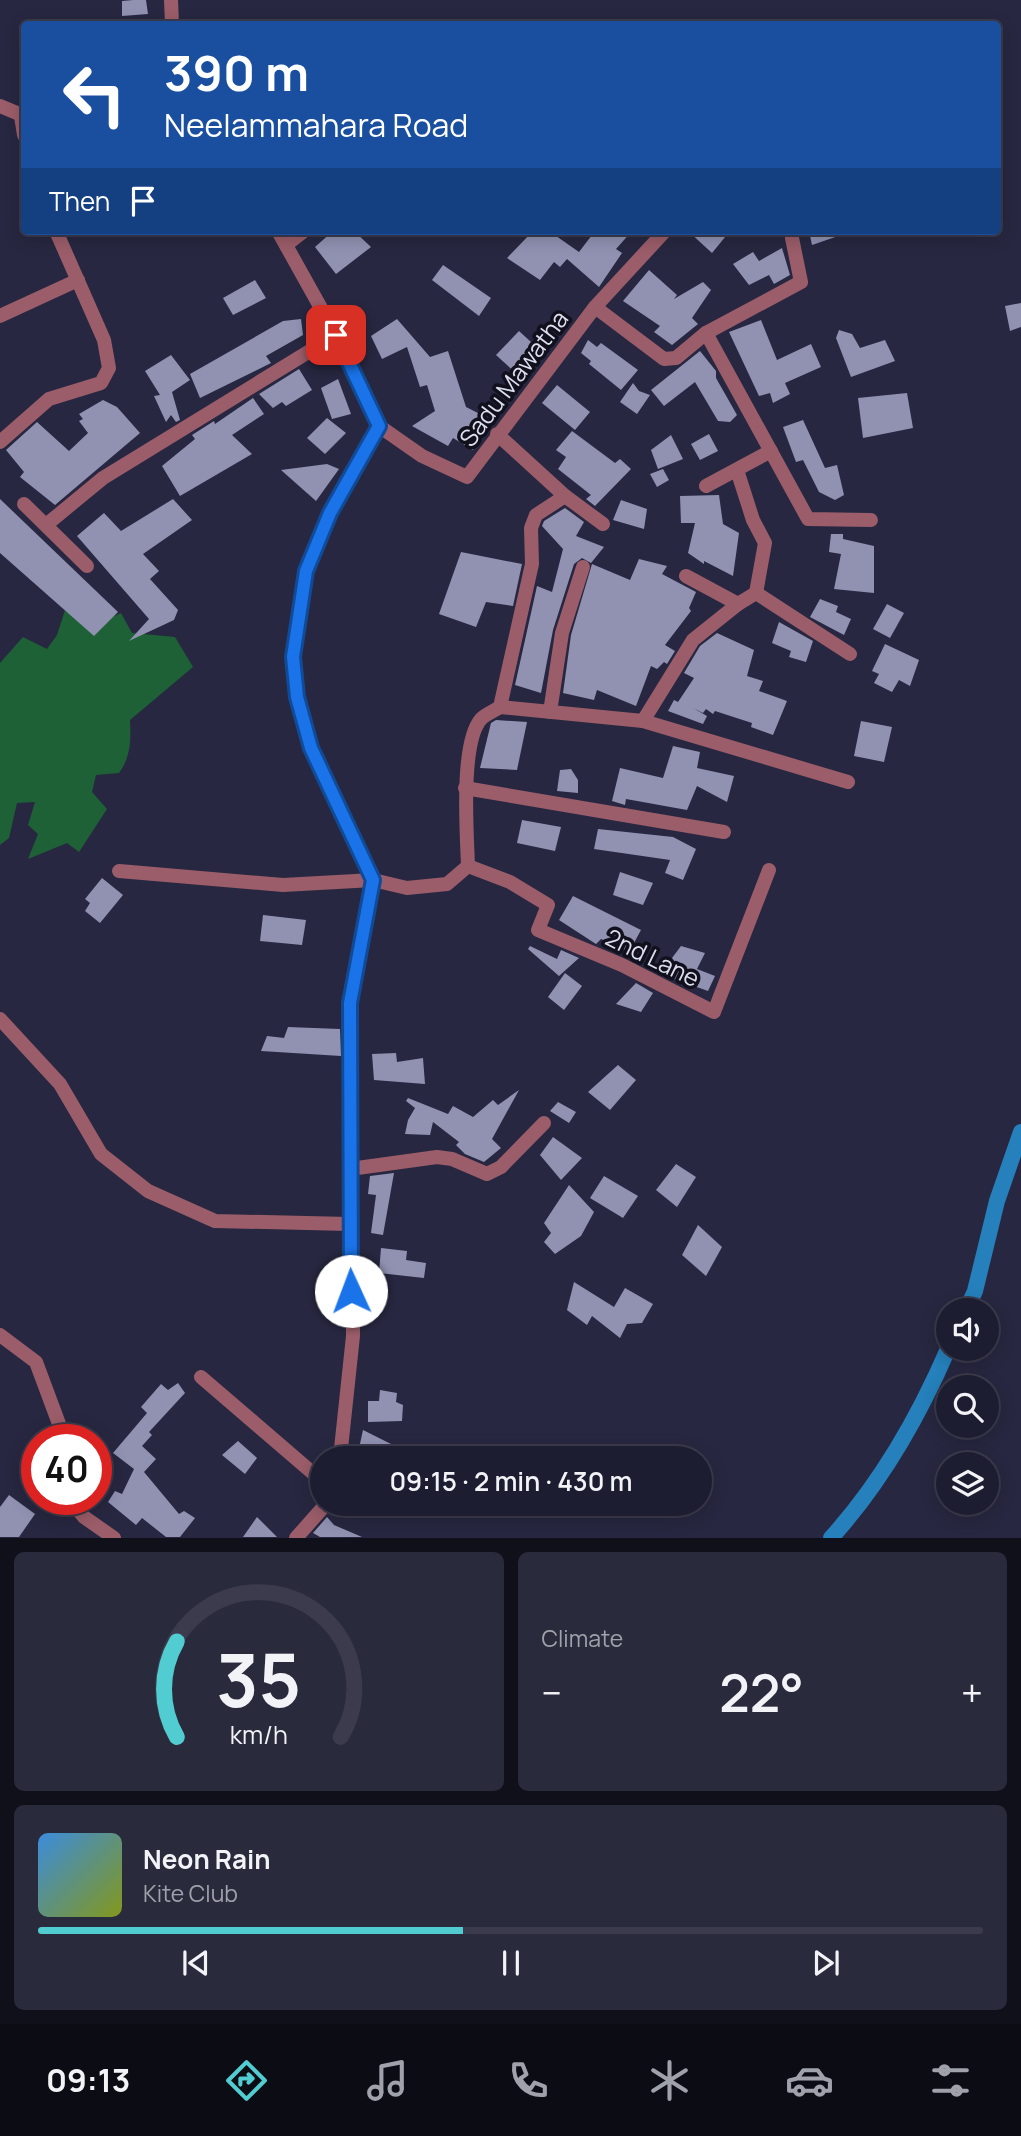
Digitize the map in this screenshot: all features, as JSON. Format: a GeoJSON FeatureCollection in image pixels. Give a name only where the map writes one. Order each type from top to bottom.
{"type":"FeatureCollection","features":[{"type":"Feature","properties":{"kind":"street"},"geometry":{"type":"LineString","coordinates":[[171,0],[172,21]]}},
{"type":"Feature","properties":{"kind":"street"},"geometry":{"type":"LineString","coordinates":[[0,106],[21,116]]}},
{"type":"Feature","properties":{"kind":"street"},"geometry":{"type":"LineString","coordinates":[[0,442],[49,399],[101,383],[109,368],[104,340],[58,235]]}},
{"type":"Feature","properties":{"kind":"street"},"geometry":{"type":"LineString","coordinates":[[280,235],[336,335],[379,426],[330,513],[306,571],[293,657],[297,697],[311,748],[373,880],[350,1003],[349,1224],[353,1336],[341,1446]]}},
{"type":"Feature","properties":{"kind":"street"},"geometry":{"type":"LineString","coordinates":[[286,245],[299,235]]}},
{"type":"Feature","properties":{"kind":"street","name":"Sadu Mawatha"},"geometry":{"type":"LineString","coordinates":[[379,426],[422,456],[467,477],[596,307],[661,235]]}},
{"type":"Feature","properties":{"kind":"street"},"geometry":{"type":"LineString","coordinates":[[596,307],[663,359],[676,358],[706,333],[801,282],[792,238]]}},
{"type":"Feature","properties":{"kind":"street"},"geometry":{"type":"LineString","coordinates":[[0,316],[78,280]]}},
{"type":"Feature","properties":{"kind":"street"},"geometry":{"type":"LineString","coordinates":[[706,333],[808,519],[871,520]]}},
{"type":"Feature","properties":{"kind":"street"},"geometry":{"type":"LineString","coordinates":[[46,525],[103,478],[336,335]]}},
{"type":"Feature","properties":{"kind":"street"},"geometry":{"type":"LineString","coordinates":[[497,434],[565,496],[603,524]]}},
{"type":"Feature","properties":{"kind":"street"},"geometry":{"type":"LineString","coordinates":[[706,486],[771,451]]}},
{"type":"Feature","properties":{"kind":"street"},"geometry":{"type":"LineString","coordinates":[[643,722],[693,640],[756,593],[765,543],[753,520],[737,470]]}},
{"type":"Feature","properties":{"kind":"street"},"geometry":{"type":"LineString","coordinates":[[500,707],[532,564],[531,528],[536,515],[565,496]]}},
{"type":"Feature","properties":{"kind":"street"},"geometry":{"type":"LineString","coordinates":[[24,504],[87,566]]}},
{"type":"Feature","properties":{"kind":"street"},"geometry":{"type":"LineString","coordinates":[[550,712],[562,633],[583,567]]}},
{"type":"Feature","properties":{"kind":"street"},"geometry":{"type":"LineString","coordinates":[[686,576],[738,604]]}},
{"type":"Feature","properties":{"kind":"street"},"geometry":{"type":"LineString","coordinates":[[756,593],[850,654]]}},
{"type":"Feature","properties":{"kind":"street"},"geometry":{"type":"LineString","coordinates":[[120,871],[283,885],[373,880],[407,888],[447,884],[468,866],[465,788],[476,729],[482,718],[500,707],[643,722],[848,782]]}},
{"type":"Feature","properties":{"kind":"street"},"geometry":{"type":"LineString","coordinates":[[465,788],[724,832]]}},
{"type":"Feature","properties":{"kind":"street","name":"2nd Lane"},"geometry":{"type":"LineString","coordinates":[[468,866],[510,882],[548,905],[538,930],[622,965],[714,1012],[769,870]]}},
{"type":"Feature","properties":{"kind":"street"},"geometry":{"type":"LineString","coordinates":[[0,1019],[60,1084],[102,1154],[148,1191],[215,1221],[349,1224]]}},
{"type":"Feature","properties":{"kind":"street"},"geometry":{"type":"LineString","coordinates":[[350,1169],[437,1157],[452,1159],[486,1174],[501,1167],[544,1123]]}},
{"type":"Feature","properties":{"kind":"street"},"geometry":{"type":"LineString","coordinates":[[0,1335],[36,1362],[59,1424]]}},
{"type":"Feature","properties":{"kind":"street"},"geometry":{"type":"LineString","coordinates":[[201,1377],[310,1471]]}},
{"type":"Feature","properties":{"kind":"street"},"geometry":{"type":"LineString","coordinates":[[82,1515],[114,1538]]}},
{"type":"Feature","properties":{"kind":"street"},"geometry":{"type":"LineString","coordinates":[[296,1538],[315,1516]]}},
{"type":"Feature","properties":{"kind":"green space"},"geometry":{"type":"Polygon","coordinates":[[[66,607],[90,627],[121,613],[132,633],[175,637],[193,667],[130,720],[128,754],[119,773],[96,775],[92,792],[107,809],[79,852],[67,843],[28,859],[38,834],[28,825],[35,802],[17,803],[9,838],[0,845],[0,663],[23,637],[47,649],[57,635],[66,607]]]}},
{"type":"Feature","properties":{"kind":"building"},"geometry":{"type":"Polygon","coordinates":[[[146,0],[148,14],[122,16],[122,1],[146,0]]]}},
{"type":"Feature","properties":{"kind":"building"},"geometry":{"type":"Polygon","coordinates":[[[328,235],[358,235],[371,247],[336,274],[315,247],[328,235]]]}},
{"type":"Feature","properties":{"kind":"building"},"geometry":{"type":"Polygon","coordinates":[[[529,235],[555,235],[579,252],[592,235],[628,235],[616,249],[622,253],[599,287],[567,259],[560,267],[554,262],[540,280],[507,258],[529,235]]]}},
{"type":"Feature","properties":{"kind":"building"},"geometry":{"type":"Polygon","coordinates":[[[692,235],[727,235],[712,253],[692,235]]]}},
{"type":"Feature","properties":{"kind":"building"},"geometry":{"type":"Polygon","coordinates":[[[810,235],[841,235],[812,245],[810,235]]]}},
{"type":"Feature","properties":{"kind":"building"},"geometry":{"type":"Polygon","coordinates":[[[782,248],[790,275],[774,284],[769,275],[749,285],[733,264],[753,252],[759,261],[782,248]]]}},
{"type":"Feature","properties":{"kind":"building"},"geometry":{"type":"Polygon","coordinates":[[[443,265],[491,298],[479,316],[432,280],[443,265]]]}},
{"type":"Feature","properties":{"kind":"building"},"geometry":{"type":"Polygon","coordinates":[[[649,270],[677,295],[674,299],[703,282],[711,290],[692,318],[698,324],[672,345],[654,332],[660,326],[623,301],[649,270]]]}},
{"type":"Feature","properties":{"kind":"building"},"geometry":{"type":"Polygon","coordinates":[[[255,280],[266,298],[233,315],[223,298],[255,280]]]}},
{"type":"Feature","properties":{"kind":"building"},"geometry":{"type":"Polygon","coordinates":[[[1021,303],[1021,327],[1010,331],[1005,306],[1021,303]]]}},
{"type":"Feature","properties":{"kind":"building"},"geometry":{"type":"Polygon","coordinates":[[[301,319],[303,335],[266,356],[271,363],[200,398],[190,374],[283,321],[301,319]]]}},
{"type":"Feature","properties":{"kind":"building"},"geometry":{"type":"Polygon","coordinates":[[[397,319],[430,357],[448,351],[466,407],[490,419],[473,450],[453,438],[448,446],[412,426],[435,411],[427,385],[420,387],[407,347],[382,359],[371,336],[397,319]]]}},
{"type":"Feature","properties":{"kind":"building"},"geometry":{"type":"Polygon","coordinates":[[[761,320],[777,360],[811,344],[821,367],[785,383],[790,394],[773,403],[770,393],[759,396],[729,332],[761,320]]]}},
{"type":"Feature","properties":{"kind":"building"},"geometry":{"type":"Polygon","coordinates":[[[839,330],[852,334],[860,348],[885,340],[895,361],[851,377],[836,338],[839,330]]]}},
{"type":"Feature","properties":{"kind":"building"},"geometry":{"type":"Polygon","coordinates":[[[519,331],[543,353],[519,376],[496,355],[519,331]]]}},
{"type":"Feature","properties":{"kind":"building"},"geometry":{"type":"Polygon","coordinates":[[[588,340],[597,347],[601,343],[638,370],[621,390],[589,364],[591,361],[581,353],[588,340]]]}},
{"type":"Feature","properties":{"kind":"building"},"geometry":{"type":"Polygon","coordinates":[[[700,351],[716,371],[716,378],[737,415],[730,422],[718,421],[695,382],[664,406],[651,390],[700,351]]]}},
{"type":"Feature","properties":{"kind":"building"},"geometry":{"type":"Polygon","coordinates":[[[171,355],[190,380],[172,392],[180,420],[176,422],[171,415],[166,422],[154,396],[160,395],[145,371],[171,355]]]}},
{"type":"Feature","properties":{"kind":"building"},"geometry":{"type":"Polygon","coordinates":[[[299,369],[312,390],[286,406],[282,402],[273,408],[259,394],[299,369]]]}},
{"type":"Feature","properties":{"kind":"building"},"geometry":{"type":"Polygon","coordinates":[[[338,379],[351,414],[332,419],[321,388],[338,379]]]}},
{"type":"Feature","properties":{"kind":"building"},"geometry":{"type":"Polygon","coordinates":[[[633,383],[639,391],[650,395],[637,414],[620,402],[633,383]]]}},
{"type":"Feature","properties":{"kind":"building"},"geometry":{"type":"Polygon","coordinates":[[[557,385],[590,412],[575,430],[542,403],[557,385]]]}},
{"type":"Feature","properties":{"kind":"building"},"geometry":{"type":"Polygon","coordinates":[[[907,393],[913,428],[863,438],[858,398],[907,393]]]}},
{"type":"Feature","properties":{"kind":"building"},"geometry":{"type":"Polygon","coordinates":[[[253,398],[264,414],[232,435],[252,454],[180,496],[162,466],[195,439],[192,435],[214,421],[215,424],[253,398]]]}},
{"type":"Feature","properties":{"kind":"building"},"geometry":{"type":"Polygon","coordinates":[[[103,400],[117,407],[140,433],[55,505],[20,477],[24,472],[6,450],[37,422],[69,451],[88,433],[79,421],[83,419],[79,414],[103,400]]]}},
{"type":"Feature","properties":{"kind":"building"},"geometry":{"type":"Polygon","coordinates":[[[327,418],[346,433],[325,454],[307,438],[327,418]]]}},
{"type":"Feature","properties":{"kind":"building"},"geometry":{"type":"Polygon","coordinates":[[[803,420],[825,468],[837,465],[844,495],[835,500],[819,492],[803,460],[796,462],[783,427],[803,420]]]}},
{"type":"Feature","properties":{"kind":"building"},"geometry":{"type":"Polygon","coordinates":[[[572,431],[615,463],[620,459],[631,469],[595,506],[586,499],[591,495],[558,469],[566,457],[556,450],[572,431]]]}},
{"type":"Feature","properties":{"kind":"building"},"geometry":{"type":"Polygon","coordinates":[[[709,434],[718,451],[700,460],[691,444],[709,434]]]}},
{"type":"Feature","properties":{"kind":"building"},"geometry":{"type":"Polygon","coordinates":[[[671,435],[683,459],[658,469],[651,450],[671,435]]]}},
{"type":"Feature","properties":{"kind":"building"},"geometry":{"type":"Polygon","coordinates":[[[327,464],[339,469],[316,501],[281,470],[327,464]]]}},
{"type":"Feature","properties":{"kind":"building"},"geometry":{"type":"Polygon","coordinates":[[[663,469],[669,480],[657,487],[650,474],[663,469]]]}},
{"type":"Feature","properties":{"kind":"building"},"geometry":{"type":"Polygon","coordinates":[[[719,495],[723,524],[739,533],[733,576],[704,561],[704,564],[688,553],[695,523],[681,523],[680,496],[719,495]]]}},
{"type":"Feature","properties":{"kind":"building"},"geometry":{"type":"Polygon","coordinates":[[[0,499],[118,612],[94,636],[0,553],[0,499]]]}},
{"type":"Feature","properties":{"kind":"building"},"geometry":{"type":"Polygon","coordinates":[[[173,499],[192,520],[143,554],[159,571],[150,579],[178,610],[174,620],[129,641],[149,619],[77,536],[104,513],[121,531],[173,499]]]}},
{"type":"Feature","properties":{"kind":"building"},"geometry":{"type":"Polygon","coordinates":[[[621,500],[647,509],[644,529],[613,520],[621,500]]]}},
{"type":"Feature","properties":{"kind":"building"},"geometry":{"type":"Polygon","coordinates":[[[565,508],[584,522],[576,536],[604,547],[591,563],[582,558],[574,564],[553,630],[541,693],[515,685],[537,586],[552,592],[563,549],[542,526],[544,521],[565,508]]]}},
{"type":"Feature","properties":{"kind":"building"},"geometry":{"type":"Polygon","coordinates":[[[831,534],[843,534],[843,539],[874,546],[874,593],[834,589],[841,554],[829,552],[831,534]]]}},
{"type":"Feature","properties":{"kind":"building"},"geometry":{"type":"Polygon","coordinates":[[[461,552],[522,564],[513,606],[486,602],[476,627],[439,614],[461,552]]]}},
{"type":"Feature","properties":{"kind":"building"},"geometry":{"type":"Polygon","coordinates":[[[639,559],[667,566],[662,574],[696,592],[689,608],[691,611],[665,645],[675,651],[667,664],[664,662],[657,669],[651,666],[636,706],[597,690],[594,700],[563,693],[571,635],[592,564],[630,580],[639,559]]]}},
{"type":"Feature","properties":{"kind":"building"},"geometry":{"type":"Polygon","coordinates":[[[820,599],[838,606],[836,612],[851,619],[844,635],[810,617],[820,599]]]}},
{"type":"Feature","properties":{"kind":"building"},"geometry":{"type":"Polygon","coordinates":[[[887,604],[904,613],[890,638],[873,629],[887,604]]]}},
{"type":"Feature","properties":{"kind":"building"},"geometry":{"type":"Polygon","coordinates":[[[779,622],[813,641],[806,662],[789,657],[791,651],[772,643],[779,622]]]}},
{"type":"Feature","properties":{"kind":"building"},"geometry":{"type":"Polygon","coordinates":[[[717,633],[754,650],[747,676],[763,681],[759,691],[787,701],[773,735],[751,727],[752,723],[715,711],[713,714],[706,709],[703,713],[693,708],[707,716],[703,724],[668,711],[674,700],[678,702],[694,678],[684,673],[700,646],[717,633]]]}},
{"type":"Feature","properties":{"kind":"building"},"geometry":{"type":"Polygon","coordinates":[[[885,644],[919,660],[910,686],[899,680],[892,692],[874,683],[879,674],[872,671],[885,644]]]}},
{"type":"Feature","properties":{"kind":"building"},"geometry":{"type":"Polygon","coordinates":[[[496,720],[527,722],[517,770],[480,768],[491,723],[496,720]]]}},
{"type":"Feature","properties":{"kind":"building"},"geometry":{"type":"Polygon","coordinates":[[[861,721],[892,727],[884,762],[854,756],[861,721]]]}},
{"type":"Feature","properties":{"kind":"building"},"geometry":{"type":"Polygon","coordinates":[[[673,746],[700,752],[697,768],[734,776],[727,802],[697,786],[687,810],[626,799],[625,805],[612,801],[620,768],[663,778],[673,746]]]}},
{"type":"Feature","properties":{"kind":"building"},"geometry":{"type":"Polygon","coordinates":[[[571,769],[578,780],[578,793],[557,791],[560,770],[571,769]]]}},
{"type":"Feature","properties":{"kind":"building"},"geometry":{"type":"Polygon","coordinates":[[[522,820],[561,827],[555,851],[517,843],[522,820]]]}},
{"type":"Feature","properties":{"kind":"building"},"geometry":{"type":"Polygon","coordinates":[[[598,829],[673,837],[696,849],[683,880],[665,873],[670,860],[594,849],[598,829]]]}},
{"type":"Feature","properties":{"kind":"building"},"geometry":{"type":"Polygon","coordinates":[[[620,872],[653,883],[643,905],[613,895],[620,872]]]}},
{"type":"Feature","properties":{"kind":"building"},"geometry":{"type":"Polygon","coordinates":[[[102,878],[123,895],[100,923],[85,911],[90,903],[85,899],[102,878]]]}},
{"type":"Feature","properties":{"kind":"building"},"geometry":{"type":"Polygon","coordinates":[[[573,896],[641,930],[629,952],[601,939],[596,944],[559,920],[573,896]]]}},
{"type":"Feature","properties":{"kind":"building"},"geometry":{"type":"Polygon","coordinates":[[[263,915],[306,920],[302,945],[260,941],[263,915]]]}},
{"type":"Feature","properties":{"kind":"building"},"geometry":{"type":"Polygon","coordinates":[[[530,946],[557,959],[561,950],[579,958],[559,976],[528,949],[530,946]]]}},
{"type":"Feature","properties":{"kind":"building"},"geometry":{"type":"Polygon","coordinates":[[[681,946],[705,953],[697,969],[715,976],[708,991],[660,974],[681,946]]]}},
{"type":"Feature","properties":{"kind":"building"},"geometry":{"type":"Polygon","coordinates":[[[565,973],[582,986],[564,1010],[548,997],[565,973]]]}},
{"type":"Feature","properties":{"kind":"building"},"geometry":{"type":"Polygon","coordinates":[[[636,983],[653,993],[641,1012],[616,1004],[636,983]]]}},
{"type":"Feature","properties":{"kind":"building"},"geometry":{"type":"Polygon","coordinates":[[[288,1027],[340,1029],[341,1056],[261,1051],[267,1036],[284,1038],[288,1027]]]}},
{"type":"Feature","properties":{"kind":"building"},"geometry":{"type":"Polygon","coordinates":[[[396,1053],[397,1062],[423,1058],[425,1084],[374,1080],[372,1054],[396,1053]]]}},
{"type":"Feature","properties":{"kind":"building"},"geometry":{"type":"Polygon","coordinates":[[[618,1065],[636,1080],[610,1110],[588,1092],[618,1065]]]}},
{"type":"Feature","properties":{"kind":"building"},"geometry":{"type":"Polygon","coordinates":[[[519,1090],[492,1139],[501,1148],[484,1162],[465,1154],[456,1145],[459,1142],[433,1122],[430,1135],[405,1134],[408,1120],[415,1108],[406,1101],[408,1098],[448,1114],[453,1106],[473,1117],[493,1100],[498,1105],[519,1090]]]}},
{"type":"Feature","properties":{"kind":"building"},"geometry":{"type":"Polygon","coordinates":[[[558,1102],[576,1112],[569,1123],[550,1111],[558,1102]]]}},
{"type":"Feature","properties":{"kind":"building"},"geometry":{"type":"Polygon","coordinates":[[[553,1137],[582,1158],[561,1180],[540,1155],[553,1137]]]}},
{"type":"Feature","properties":{"kind":"building"},"geometry":{"type":"Polygon","coordinates":[[[676,1164],[696,1177],[677,1207],[656,1190],[676,1164]]]}},
{"type":"Feature","properties":{"kind":"building"},"geometry":{"type":"Polygon","coordinates":[[[394,1173],[383,1235],[371,1233],[376,1195],[368,1194],[370,1176],[394,1173]]]}},
{"type":"Feature","properties":{"kind":"building"},"geometry":{"type":"Polygon","coordinates":[[[604,1176],[638,1196],[623,1218],[590,1198],[604,1176]]]}},
{"type":"Feature","properties":{"kind":"building"},"geometry":{"type":"Polygon","coordinates":[[[569,1185],[594,1212],[581,1236],[555,1254],[544,1242],[551,1233],[544,1223],[569,1185]]]}},
{"type":"Feature","properties":{"kind":"building"},"geometry":{"type":"Polygon","coordinates":[[[698,1225],[722,1247],[706,1276],[682,1255],[698,1225]]]}},
{"type":"Feature","properties":{"kind":"building"},"geometry":{"type":"Polygon","coordinates":[[[381,1248],[407,1251],[406,1260],[426,1263],[424,1278],[379,1273],[381,1248]]]}},
{"type":"Feature","properties":{"kind":"building"},"geometry":{"type":"Polygon","coordinates":[[[574,1282],[614,1307],[625,1288],[653,1304],[642,1323],[627,1324],[620,1338],[592,1316],[587,1325],[567,1310],[574,1282]]]}},
{"type":"Feature","properties":{"kind":"building"},"geometry":{"type":"Polygon","coordinates":[[[178,1383],[185,1393],[149,1432],[152,1435],[142,1446],[156,1459],[144,1472],[179,1514],[184,1511],[195,1518],[180,1537],[166,1537],[142,1518],[136,1525],[112,1505],[112,1496],[115,1491],[122,1494],[134,1469],[113,1453],[147,1413],[141,1407],[161,1384],[168,1390],[178,1383]]]}},
{"type":"Feature","properties":{"kind":"building"},"geometry":{"type":"Polygon","coordinates":[[[380,1390],[397,1393],[396,1402],[403,1405],[402,1421],[368,1422],[368,1401],[379,1401],[380,1390]]]}},
{"type":"Feature","properties":{"kind":"building"},"geometry":{"type":"Polygon","coordinates":[[[363,1430],[391,1444],[390,1446],[360,1446],[363,1430]]]}},
{"type":"Feature","properties":{"kind":"building"},"geometry":{"type":"Polygon","coordinates":[[[238,1441],[257,1458],[245,1474],[222,1455],[238,1441]]]}},
{"type":"Feature","properties":{"kind":"building"},"geometry":{"type":"Polygon","coordinates":[[[9,1495],[21,1504],[21,1515],[34,1515],[19,1537],[0,1537],[0,1507],[9,1495]]]}},
{"type":"Feature","properties":{"kind":"building"},"geometry":{"type":"Polygon","coordinates":[[[257,1517],[277,1537],[243,1537],[257,1517]]]}},
{"type":"Feature","properties":{"kind":"building"},"geometry":{"type":"Polygon","coordinates":[[[327,1517],[334,1525],[362,1537],[320,1537],[313,1533],[327,1517]]]}},
{"type":"Feature","properties":{"kind":"waterway"},"geometry":{"type":"LineString","coordinates":[[972,1298],[997,1201],[1021,1132]]}},
{"type":"Feature","properties":{"kind":"waterway"},"geometry":{"type":"LineString","coordinates":[[831,1538],[882,1472],[942,1361]]}},
{"type":"Feature","properties":{"kind":"route"},"geometry":{"type":"LineString","coordinates":[[336,335],[379,426],[330,513],[306,571],[293,657],[297,697],[311,748],[373,880],[350,1003],[351,1291]]}}]}
